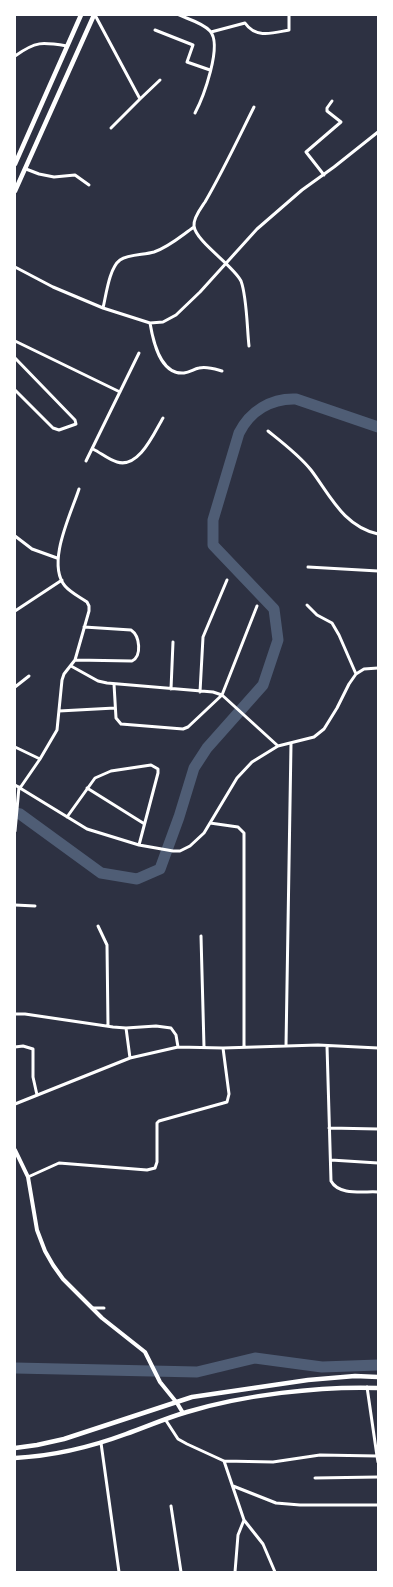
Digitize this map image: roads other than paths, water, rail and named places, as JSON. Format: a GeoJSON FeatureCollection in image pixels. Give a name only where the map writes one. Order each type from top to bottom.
{"type":"FeatureCollection","features":[{"type":"Feature","properties":{"kind":"main road"},"geometry":{"type":"LineString","coordinates":[[15,164],[81,15]]}},
{"type":"Feature","properties":{"kind":"main road"},"geometry":{"type":"LineString","coordinates":[[15,191],[94,15]]}},
{"type":"Feature","properties":{"kind":"main road"},"geometry":{"type":"LineString","coordinates":[[15,1448],[64,1439],[192,1397],[308,1380],[355,1376],[378,1377]]}},
{"type":"Feature","properties":{"kind":"main road"},"geometry":{"type":"LineString","coordinates":[[15,1458],[38,1457],[101,1442],[183,1413],[244,1398],[322,1389],[378,1388]]}},
{"type":"Feature","properties":{"kind":"street"},"geometry":{"type":"LineString","coordinates":[[94,15],[140,99]]}},
{"type":"Feature","properties":{"kind":"street"},"geometry":{"type":"LineString","coordinates":[[179,15],[211,32],[214,39],[210,70],[202,99],[195,113]]}},
{"type":"Feature","properties":{"kind":"street"},"geometry":{"type":"LineString","coordinates":[[211,32],[246,24],[249,29],[257,34],[289,30],[289,15]]}},
{"type":"Feature","properties":{"kind":"street"},"geometry":{"type":"LineString","coordinates":[[155,30],[193,45],[187,62],[210,70]]}},
{"type":"Feature","properties":{"kind":"street"},"geometry":{"type":"LineString","coordinates":[[15,56],[29,46],[45,42],[68,46]]}},
{"type":"Feature","properties":{"kind":"street"},"geometry":{"type":"LineString","coordinates":[[111,128],[160,80]]}},
{"type":"Feature","properties":{"kind":"street"},"geometry":{"type":"LineString","coordinates":[[324,175],[306,152],[341,122],[328,111],[327,108],[332,101]]}},
{"type":"Feature","properties":{"kind":"street"},"geometry":{"type":"LineString","coordinates":[[103,308],[114,268],[119,260],[167,247],[194,227],[199,213],[221,174],[254,107]]}},
{"type":"Feature","properties":{"kind":"street"},"geometry":{"type":"LineString","coordinates":[[15,267],[53,287],[103,308],[150,323],[164,322],[176,315],[257,229],[302,190],[378,132]]}},
{"type":"Feature","properties":{"kind":"street"},"geometry":{"type":"LineString","coordinates":[[26,168],[39,174],[54,177],[75,175],[89,185]]}},
{"type":"Feature","properties":{"kind":"street"},"geometry":{"type":"LineString","coordinates":[[194,227],[202,239],[241,282],[248,346]]}},
{"type":"Feature","properties":{"kind":"street"},"geometry":{"type":"LineString","coordinates":[[150,323],[157,351],[168,368],[182,373],[207,367],[222,371]]}},
{"type":"Feature","properties":{"kind":"street"},"geometry":{"type":"LineString","coordinates":[[15,340],[120,392]]}},
{"type":"Feature","properties":{"kind":"street"},"geometry":{"type":"LineString","coordinates":[[86,461],[139,353]]}},
{"type":"Feature","properties":{"kind":"street"},"geometry":{"type":"LineString","coordinates":[[15,358],[45,387],[75,420],[76,424],[59,430],[53,428],[15,390]]}},
{"type":"Feature","properties":{"kind":"street"},"geometry":{"type":"LineString","coordinates":[[93,449],[118,463],[128,463],[142,454],[163,418]]}},
{"type":"Feature","properties":{"kind":"street"},"geometry":{"type":"LineString","coordinates":[[268,431],[298,456],[310,469],[333,502],[350,520],[364,531],[378,534]]}},
{"type":"Feature","properties":{"kind":"street"},"geometry":{"type":"LineString","coordinates":[[15,831],[18,787],[40,759],[57,730],[60,688],[64,674],[75,660],[89,606],[65,585],[57,558],[79,489]]}},
{"type":"Feature","properties":{"kind":"street"},"geometry":{"type":"LineString","coordinates":[[15,536],[32,549],[57,558]]}},
{"type":"Feature","properties":{"kind":"street"},"geometry":{"type":"LineString","coordinates":[[308,567],[378,571]]}},
{"type":"Feature","properties":{"kind":"street"},"geometry":{"type":"LineString","coordinates":[[15,611],[62,580]]}},
{"type":"Feature","properties":{"kind":"street"},"geometry":{"type":"LineString","coordinates":[[200,692],[203,637],[227,580]]}},
{"type":"Feature","properties":{"kind":"street"},"geometry":{"type":"LineString","coordinates":[[306,605],[317,615],[332,623],[356,674]]}},
{"type":"Feature","properties":{"kind":"street"},"geometry":{"type":"LineString","coordinates":[[114,684],[116,718],[121,724],[183,729],[194,722],[222,695],[257,606]]}},
{"type":"Feature","properties":{"kind":"street"},"geometry":{"type":"LineString","coordinates":[[75,660],[132,661],[138,655],[138,637],[131,630],[84,627]]}},
{"type":"Feature","properties":{"kind":"street"},"geometry":{"type":"LineString","coordinates":[[171,689],[173,642]]}},
{"type":"Feature","properties":{"kind":"street"},"geometry":{"type":"LineString","coordinates":[[71,666],[98,681],[222,695],[278,746]]}},
{"type":"Feature","properties":{"kind":"street"},"geometry":{"type":"LineString","coordinates":[[18,787],[87,829],[139,845],[173,851],[180,850],[190,846],[204,833],[237,778],[252,762],[278,746],[314,738],[324,729],[356,674],[364,669],[378,668]]}},
{"type":"Feature","properties":{"kind":"street"},"geometry":{"type":"LineString","coordinates":[[15,687],[29,676]]}},
{"type":"Feature","properties":{"kind":"street"},"geometry":{"type":"LineString","coordinates":[[59,710],[115,708]]}},
{"type":"Feature","properties":{"kind":"street"},"geometry":{"type":"LineString","coordinates":[[286,1046],[291,744]]}},
{"type":"Feature","properties":{"kind":"street"},"geometry":{"type":"LineString","coordinates":[[15,747],[40,759]]}},
{"type":"Feature","properties":{"kind":"street"},"geometry":{"type":"LineString","coordinates":[[67,817],[95,778],[102,774],[151,765],[156,766],[158,773],[143,823],[139,845]]}},
{"type":"Feature","properties":{"kind":"street"},"geometry":{"type":"LineString","coordinates":[[88,788],[143,823]]}},
{"type":"Feature","properties":{"kind":"street"},"geometry":{"type":"LineString","coordinates":[[210,823],[238,827],[244,833],[244,1048]]}},
{"type":"Feature","properties":{"kind":"street"},"geometry":{"type":"LineString","coordinates":[[15,905],[35,906]]}},
{"type":"Feature","properties":{"kind":"street"},"geometry":{"type":"LineString","coordinates":[[98,926],[107,945],[108,1026]]}},
{"type":"Feature","properties":{"kind":"street"},"geometry":{"type":"LineString","coordinates":[[201,936],[204,1047]]}},
{"type":"Feature","properties":{"kind":"street"},"geometry":{"type":"LineString","coordinates":[[15,1014],[126,1028],[156,1026],[170,1028],[176,1035],[178,1047]]}},
{"type":"Feature","properties":{"kind":"street"},"geometry":{"type":"LineString","coordinates":[[126,1028],[130,1058]]}},
{"type":"Feature","properties":{"kind":"street"},"geometry":{"type":"LineString","coordinates":[[15,1047],[23,1046],[33,1049],[33,1077],[37,1095]]}},
{"type":"Feature","properties":{"kind":"street"},"geometry":{"type":"LineString","coordinates":[[327,1046],[331,1182],[334,1187],[340,1190],[378,1192]]}},
{"type":"Feature","properties":{"kind":"street"},"geometry":{"type":"LineString","coordinates":[[15,1104],[130,1058],[178,1047],[327,1046],[378,1048]]}},
{"type":"Feature","properties":{"kind":"street"},"geometry":{"type":"LineString","coordinates":[[28,1177],[59,1163],[147,1170],[155,1168],[157,1162],[157,1123],[159,1121],[227,1102],[229,1094],[223,1048]]}},
{"type":"Feature","properties":{"kind":"street"},"geometry":{"type":"LineString","coordinates":[[330,1128],[378,1129]]}},
{"type":"Feature","properties":{"kind":"street"},"geometry":{"type":"LineString","coordinates":[[15,1150],[28,1177],[37,1230],[45,1251],[63,1278],[91,1308],[114,1329],[145,1352],[160,1382],[178,1403],[183,1413]]}},
{"type":"Feature","properties":{"kind":"street"},"geometry":{"type":"LineString","coordinates":[[331,1160],[378,1163]]}},
{"type":"Feature","properties":{"kind":"street"},"geometry":{"type":"LineString","coordinates":[[91,1308],[104,1308]]}},
{"type":"Feature","properties":{"kind":"street"},"geometry":{"type":"LineString","coordinates":[[367,1388],[378,1462]]}},
{"type":"Feature","properties":{"kind":"street"},"geometry":{"type":"LineString","coordinates":[[165,1419],[178,1439],[224,1461],[273,1462],[320,1455],[377,1456]]}},
{"type":"Feature","properties":{"kind":"street"},"geometry":{"type":"LineString","coordinates":[[101,1442],[119,1572]]}},
{"type":"Feature","properties":{"kind":"street"},"geometry":{"type":"LineString","coordinates":[[224,1461],[244,1520],[263,1544],[275,1572]]}},
{"type":"Feature","properties":{"kind":"street"},"geometry":{"type":"LineString","coordinates":[[315,1478],[378,1477]]}},
{"type":"Feature","properties":{"kind":"street"},"geometry":{"type":"LineString","coordinates":[[233,1486],[276,1503],[300,1505],[378,1505]]}},
{"type":"Feature","properties":{"kind":"street"},"geometry":{"type":"LineString","coordinates":[[172,1506],[181,1572]]}},
{"type":"Feature","properties":{"kind":"street"},"geometry":{"type":"LineString","coordinates":[[236,1572],[238,1535],[244,1520]]}},
{"type":"Feature","properties":{"kind":"waterway"},"geometry":{"type":"LineString","coordinates":[[15,813],[20,814],[101,873],[137,879],[160,869],[194,768],[207,748],[263,685],[278,640],[274,609],[213,545],[213,520],[239,433],[249,418],[262,407],[287,399],[296,399],[378,427]]}},
{"type":"Feature","properties":{"kind":"waterway"},"geometry":{"type":"LineString","coordinates":[[15,1368],[197,1372],[255,1358],[322,1367],[378,1365]]}}]}
